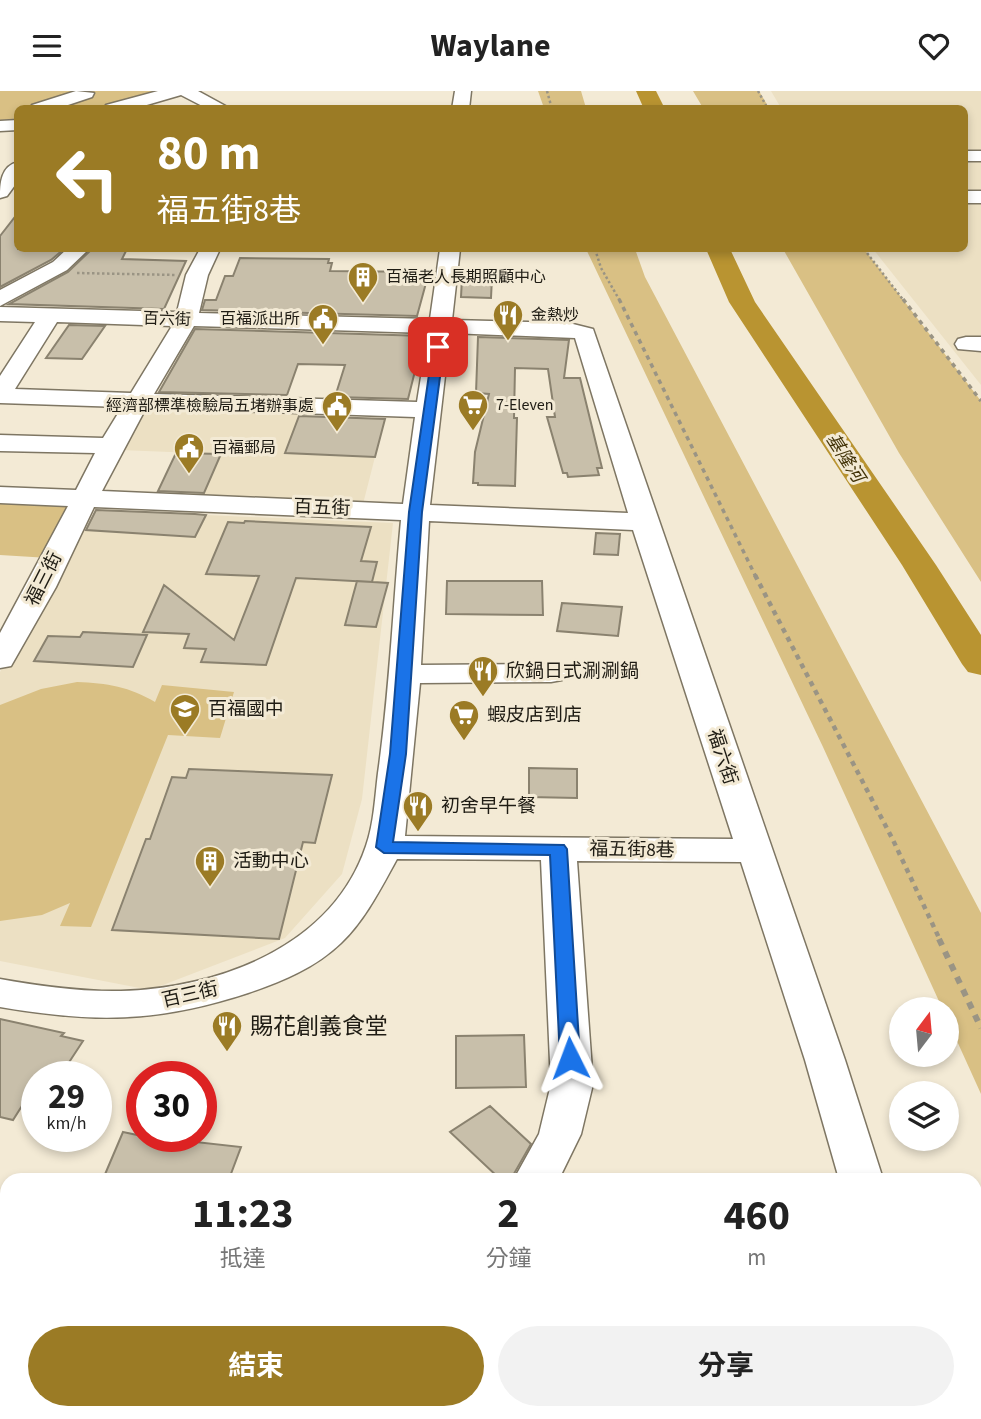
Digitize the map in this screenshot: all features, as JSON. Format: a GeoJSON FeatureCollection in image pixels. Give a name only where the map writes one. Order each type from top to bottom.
{"type":"FeatureCollection","features":[{"type":"Feature","properties":{"kind":"street"},"geometry":{"type":"LineString","coordinates":[[143,105],[187,91]]}},
{"type":"Feature","properties":{"kind":"street"},"geometry":{"type":"LineString","coordinates":[[129,105],[187,91],[215,105]]}},
{"type":"Feature","properties":{"kind":"street"},"geometry":{"type":"LineString","coordinates":[[50,105],[86,93]]}},
{"type":"Feature","properties":{"kind":"street"},"geometry":{"type":"LineString","coordinates":[[0,192],[14,173]]}},
{"type":"Feature","properties":{"kind":"street"},"geometry":{"type":"LineString","coordinates":[[0,299],[49,272],[75,252]]}},
{"type":"Feature","properties":{"kind":"street","name":"福三街"},"geometry":{"type":"LineString","coordinates":[[0,659],[41,587],[136,400],[186,320],[197,275],[208,252]]}},
{"type":"Feature","properties":{"kind":"street","name":"百三街"},"geometry":{"type":"LineString","coordinates":[[0,993],[76,1005],[123,1006],[173,1002],[208,993],[288,964],[312,949],[334,930],[354,905],[384,847],[398,754],[415,512],[450,252]]}},
{"type":"Feature","properties":{"kind":"street","name":"百六街"},"geometry":{"type":"LineString","coordinates":[[0,314],[569,330],[585,334]]}},
{"type":"Feature","properties":{"kind":"street"},"geometry":{"type":"LineString","coordinates":[[0,395],[50,316]]}},
{"type":"Feature","properties":{"kind":"street","name":"福六街"},"geometry":{"type":"LineString","coordinates":[[585,334],[644,522],[825,1060],[860,1173]]}},
{"type":"Feature","properties":{"kind":"street"},"geometry":{"type":"LineString","coordinates":[[0,395],[429,410]]}},
{"type":"Feature","properties":{"kind":"street"},"geometry":{"type":"LineString","coordinates":[[0,443],[111,446]]}},
{"type":"Feature","properties":{"kind":"street","name":"百五街"},"geometry":{"type":"LineString","coordinates":[[0,495],[644,522]]}},
{"type":"Feature","properties":{"kind":"street"},"geometry":{"type":"LineString","coordinates":[[0,605],[41,587]]}},
{"type":"Feature","properties":{"kind":"street"},"geometry":{"type":"LineString","coordinates":[[404,674],[551,673]]}},
{"type":"Feature","properties":{"kind":"street","name":"福五街8巷"},"geometry":{"type":"LineString","coordinates":[[384,847],[753,851]]}},
{"type":"Feature","properties":{"kind":"street"},"geometry":{"type":"LineString","coordinates":[[540,1173],[566,1122],[572,1084],[558,849]]}},
{"type":"Feature","properties":{"kind":"path"},"geometry":{"type":"LineString","coordinates":[[596,252],[601,268],[624,307],[730,526],[893,840],[981,1028]]}},
{"type":"Feature","properties":{"kind":"path"},"geometry":{"type":"LineString","coordinates":[[866,252],[981,401]]}},
{"type":"Feature","properties":{"kind":"path"},"geometry":{"type":"LineString","coordinates":[[49,272],[197,275]]}},
{"type":"Feature","properties":{"kind":"shaded area"},"geometry":{"type":"Polygon","coordinates":[[[0,91],[168,91],[110,105],[14,105],[14,121],[0,122],[0,91]]]}},
{"type":"Feature","properties":{"kind":"shaded area"},"geometry":{"type":"Polygon","coordinates":[[[538,91],[581,91],[585,105],[543,105],[538,91]]]}},
{"type":"Feature","properties":{"kind":"shaded area"},"geometry":{"type":"Polygon","coordinates":[[[693,91],[759,91],[767,105],[701,105],[693,91]]]}},
{"type":"Feature","properties":{"kind":"shaded area"},"geometry":{"type":"Polygon","coordinates":[[[771,91],[981,91],[981,385],[875,252],[968,252],[968,105],[779,105],[771,91]]]}},
{"type":"Feature","properties":{"kind":"shaded area"},"geometry":{"type":"Polygon","coordinates":[[[587,252],[636,252],[645,277],[981,913],[981,1094],[959,1045],[959,997],[937,997],[823,747],[587,252]]]}},
{"type":"Feature","properties":{"kind":"shaded area"},"geometry":{"type":"Polygon","coordinates":[[[785,252],[866,252],[981,401],[981,582],[899,453],[785,252]]]}},
{"type":"Feature","properties":{"kind":"shaded area"},"geometry":{"type":"Polygon","coordinates":[[[147,406],[301,409],[286,453],[375,457],[363,504],[203,497],[220,454],[120,450],[147,406]]]}},
{"type":"Feature","properties":{"kind":"shaded area"},"geometry":{"type":"Polygon","coordinates":[[[0,495],[84,498],[49,558],[0,555],[0,495]]]}},
{"type":"Feature","properties":{"kind":"shaded area","name":"百福國中"},"geometry":{"type":"Polygon","coordinates":[[[206,515],[393,523],[362,799],[342,874],[285,938],[150,990],[0,961],[0,672],[82,530],[195,537],[206,515]]]}},
{"type":"Feature","properties":{"kind":"shaded area"},"geometry":{"type":"Polygon","coordinates":[[[77,682],[118,687],[155,702],[162,685],[234,692],[220,738],[168,735],[91,927],[60,926],[70,903],[42,915],[0,921],[0,705],[41,689],[77,682]]]}},
{"type":"Feature","properties":{"kind":"building"},"geometry":{"type":"Polygon","coordinates":[[[14,218],[14,252],[60,252],[51,260],[0,287],[0,236],[14,218]]]}},
{"type":"Feature","properties":{"kind":"building"},"geometry":{"type":"Polygon","coordinates":[[[89,252],[126,252],[122,259],[186,261],[164,309],[9,304],[68,272],[89,252]]]}},
{"type":"Feature","properties":{"kind":"building"},"geometry":{"type":"Polygon","coordinates":[[[240,258],[329,259],[328,263],[332,263],[330,271],[429,272],[417,316],[202,310],[205,300],[216,300],[225,276],[233,276],[240,258]]]}},
{"type":"Feature","properties":{"kind":"building"},"geometry":{"type":"Polygon","coordinates":[[[462,277],[492,277],[491,298],[461,297],[462,277]]]}},
{"type":"Feature","properties":{"kind":"building"},"geometry":{"type":"Polygon","coordinates":[[[69,325],[105,326],[82,359],[46,358],[69,325]]]}},
{"type":"Feature","properties":{"kind":"building"},"geometry":{"type":"Polygon","coordinates":[[[195,329],[425,336],[420,367],[416,367],[408,399],[335,397],[345,365],[298,364],[287,395],[159,392],[195,329]]]}},
{"type":"Feature","properties":{"kind":"building"},"geometry":{"type":"Polygon","coordinates":[[[478,337],[569,340],[564,378],[580,378],[602,468],[597,468],[599,475],[568,477],[567,473],[563,473],[547,417],[555,417],[548,369],[515,368],[515,486],[473,483],[475,452],[489,394],[476,393],[478,337]]]}},
{"type":"Feature","properties":{"kind":"building","name":"經濟部標準檢驗局五堵辦事處"},"geometry":{"type":"Polygon","coordinates":[[[299,416],[385,419],[375,457],[285,453],[299,416]]]}},
{"type":"Feature","properties":{"kind":"building","name":"百福郵局"},"geometry":{"type":"Polygon","coordinates":[[[176,453],[221,454],[204,493],[158,491],[176,453]]]}},
{"type":"Feature","properties":{"kind":"building"},"geometry":{"type":"Polygon","coordinates":[[[96,510],[206,515],[195,537],[86,530],[96,510]]]}},
{"type":"Feature","properties":{"kind":"building"},"geometry":{"type":"Polygon","coordinates":[[[228,522],[371,527],[361,561],[377,562],[372,582],[296,578],[266,665],[201,662],[206,649],[184,648],[189,634],[143,632],[164,585],[234,640],[259,576],[206,574],[228,522]]]}},
{"type":"Feature","properties":{"kind":"building"},"geometry":{"type":"Polygon","coordinates":[[[596,533],[620,534],[618,555],[594,554],[596,533]]]}},
{"type":"Feature","properties":{"kind":"building"},"geometry":{"type":"Polygon","coordinates":[[[357,581],[388,583],[376,627],[345,625],[357,581]]]}},
{"type":"Feature","properties":{"kind":"building"},"geometry":{"type":"Polygon","coordinates":[[[447,581],[542,581],[543,615],[446,614],[447,581]]]}},
{"type":"Feature","properties":{"kind":"building"},"geometry":{"type":"Polygon","coordinates":[[[562,603],[622,607],[618,636],[557,631],[562,603]]]}},
{"type":"Feature","properties":{"kind":"building"},"geometry":{"type":"Polygon","coordinates":[[[83,632],[147,635],[133,667],[34,661],[48,636],[80,637],[83,632]]]}},
{"type":"Feature","properties":{"kind":"building"},"geometry":{"type":"Polygon","coordinates":[[[529,768],[577,769],[577,798],[529,797],[529,768]]]}},
{"type":"Feature","properties":{"kind":"building","name":"活動中心"},"geometry":{"type":"Polygon","coordinates":[[[189,769],[332,775],[315,843],[303,842],[279,939],[112,930],[146,839],[150,839],[172,777],[186,778],[189,769]]]}},
{"type":"Feature","properties":{"kind":"building"},"geometry":{"type":"Polygon","coordinates":[[[0,1019],[64,1033],[61,1036],[83,1041],[70,1061],[21,1061],[21,1107],[13,1120],[0,1117],[0,1019]]]}},
{"type":"Feature","properties":{"kind":"building"},"geometry":{"type":"Polygon","coordinates":[[[524,1035],[526,1087],[456,1088],[456,1036],[524,1035]]]}},
{"type":"Feature","properties":{"kind":"building"},"geometry":{"type":"Polygon","coordinates":[[[490,1106],[531,1144],[514,1173],[494,1173],[450,1132],[490,1106]]]}},
{"type":"Feature","properties":{"kind":"building"},"geometry":{"type":"Polygon","coordinates":[[[123,1132],[126,1133],[126,1152],[217,1152],[217,1144],[241,1147],[231,1173],[106,1173],[123,1132]]]}},
{"type":"Feature","properties":{"kind":"waterway","name":"基隆河"},"geometry":{"type":"LineString","coordinates":[[646,91],[653,105]]}},
{"type":"Feature","properties":{"kind":"waterway","name":"基隆河"},"geometry":{"type":"LineString","coordinates":[[719,252],[742,302],[919,565],[981,664]]}},
{"type":"Feature","properties":{"kind":"place","name":"百福老人長期照顧中心"},"geometry":{"type":"Point","coordinates":[363,304]}},
{"type":"Feature","properties":{"kind":"place","name":"金熱炒"},"geometry":{"type":"Point","coordinates":[508,342]}},
{"type":"Feature","properties":{"kind":"place","name":"百福派出所"},"geometry":{"type":"Point","coordinates":[323,346]}},
{"type":"Feature","properties":{"kind":"place","name":"7-Eleven"},"geometry":{"type":"Point","coordinates":[473,432]}},
{"type":"Feature","properties":{"kind":"place","name":"經濟部標準檢驗局五堵辦事處"},"geometry":{"type":"Point","coordinates":[337,433]}},
{"type":"Feature","properties":{"kind":"place","name":"百福郵局"},"geometry":{"type":"Point","coordinates":[189,475]}},
{"type":"Feature","properties":{"kind":"place","name":"欣鍋日式涮涮鍋"},"geometry":{"type":"Point","coordinates":[483,698]}},
{"type":"Feature","properties":{"kind":"place","name":"百福國中"},"geometry":{"type":"Point","coordinates":[185,736]}},
{"type":"Feature","properties":{"kind":"place","name":"蝦皮店到店"},"geometry":{"type":"Point","coordinates":[464,742]}},
{"type":"Feature","properties":{"kind":"place","name":"初舍早午餐"},"geometry":{"type":"Point","coordinates":[418,833]}},
{"type":"Feature","properties":{"kind":"place","name":"活動中心"},"geometry":{"type":"Point","coordinates":[210,888]}},
{"type":"Feature","properties":{"kind":"place","name":"賜花創義食堂"},"geometry":{"type":"Point","coordinates":[227,1053]}},
{"type":"Feature","properties":{"kind":"route"},"geometry":{"type":"LineString","coordinates":[[438,347],[415,512],[398,754],[384,847],[558,849],[570,1058]]}}]}
